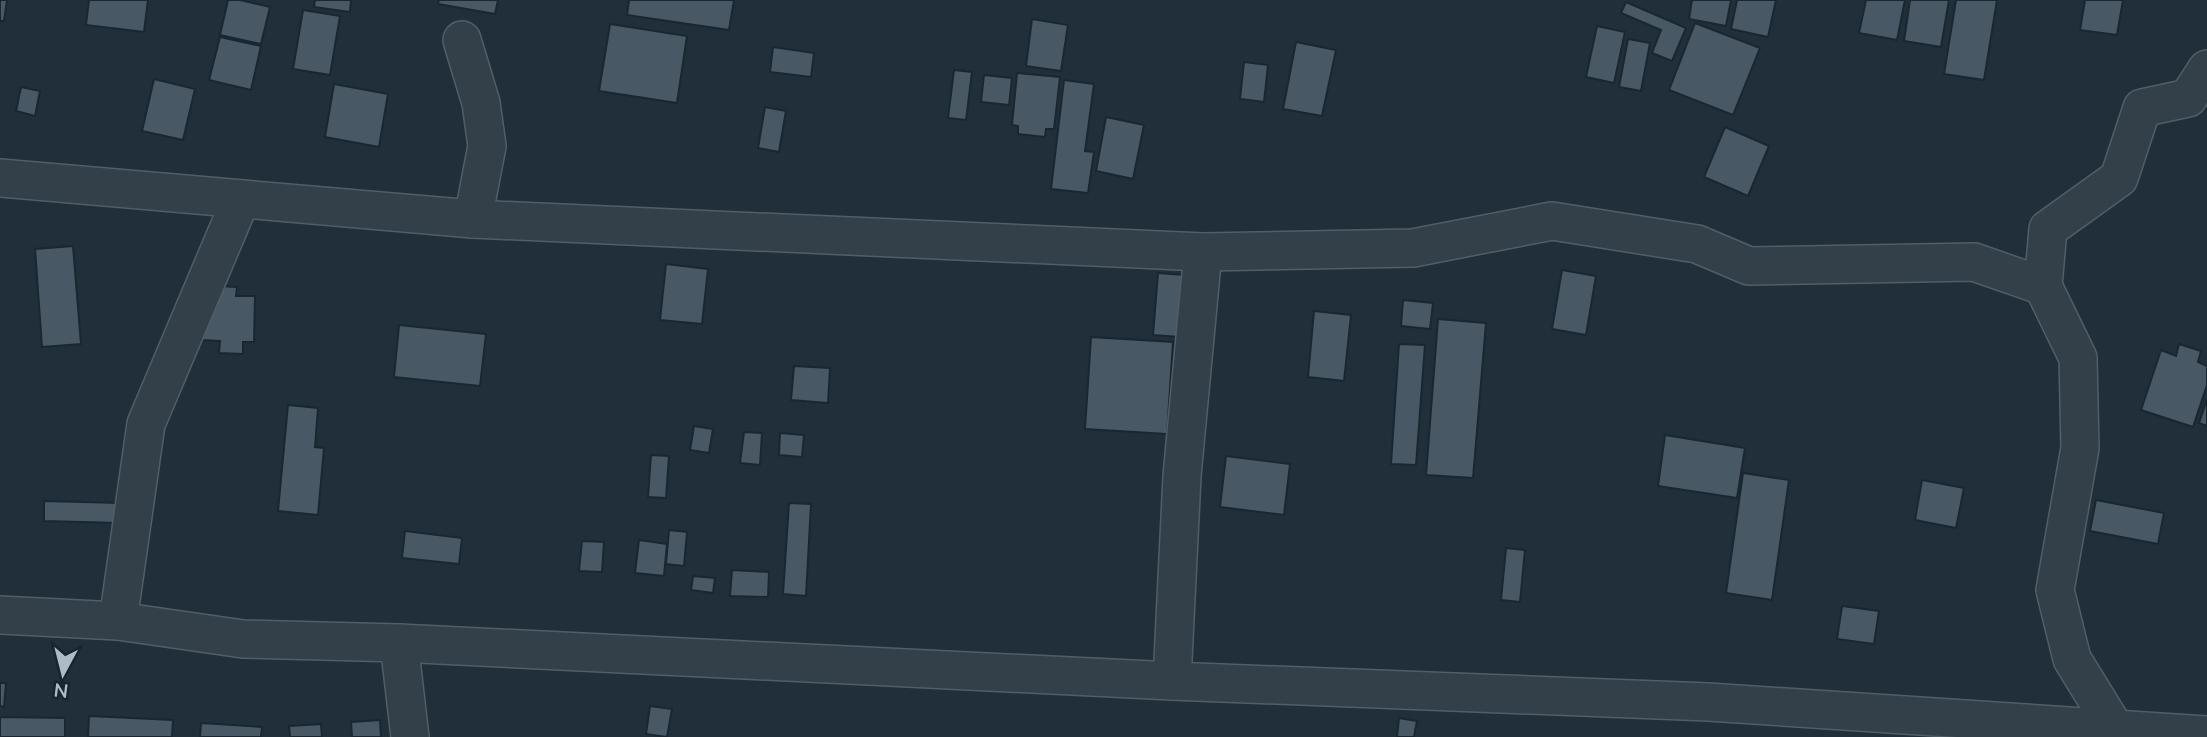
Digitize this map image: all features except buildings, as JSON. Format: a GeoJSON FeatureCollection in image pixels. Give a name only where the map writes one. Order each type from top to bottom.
{"type":"FeatureCollection","features":[{"type":"Feature","properties":{"kind":"street"},"geometry":{"type":"LineString","coordinates":[[462,40],[481,103],[487,146],[473,219]]}},
{"type":"Feature","properties":{"kind":"street"},"geometry":{"type":"LineString","coordinates":[[2115,733],[2072,659],[2055,590],[2080,449],[2078,358],[2043,286],[2048,229],[2119,178],[2142,108],[2188,98],[2207,69]]}},
{"type":"Feature","properties":{"kind":"street"},"geometry":{"type":"LineString","coordinates":[[0,178],[473,219],[1203,252],[1413,248],[1552,221],[1697,244],[1749,265],[1973,262],[2043,286]]}},
{"type":"Feature","properties":{"kind":"street"},"geometry":{"type":"LineString","coordinates":[[118,621],[146,424],[241,199]]}},
{"type":"Feature","properties":{"kind":"street"},"geometry":{"type":"LineString","coordinates":[[1172,681],[1182,476],[1203,252]]}},
{"type":"Feature","properties":{"kind":"street"},"geometry":{"type":"LineString","coordinates":[[0,615],[118,621],[243,639],[399,643],[1172,681],[1708,702],[2115,733],[2207,735]]}},
{"type":"Feature","properties":{"kind":"street"},"geometry":{"type":"LineString","coordinates":[[399,643],[410,737]]}}]}
